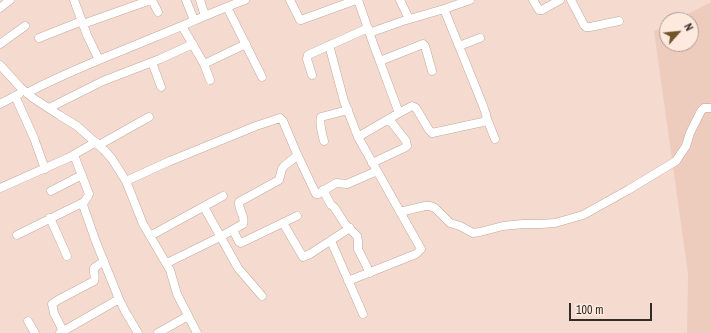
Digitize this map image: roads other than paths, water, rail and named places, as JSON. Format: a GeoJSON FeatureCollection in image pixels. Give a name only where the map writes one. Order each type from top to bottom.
{"type":"FeatureCollection","features":[{"type":"Feature","properties":{"kind":"street"},"geometry":{"type":"LineString","coordinates":[[0,8],[10,0]]}},
{"type":"Feature","properties":{"kind":"street"},"geometry":{"type":"LineString","coordinates":[[74,0],[98,60]]}},
{"type":"Feature","properties":{"kind":"street"},"geometry":{"type":"LineString","coordinates":[[186,0],[194,20]]}},
{"type":"Feature","properties":{"kind":"street"},"geometry":{"type":"LineString","coordinates":[[200,0],[205,16]]}},
{"type":"Feature","properties":{"kind":"street"},"geometry":{"type":"LineString","coordinates":[[0,104],[98,60],[246,0]]}},
{"type":"Feature","properties":{"kind":"street"},"geometry":{"type":"LineString","coordinates":[[290,0],[300,20],[357,0],[399,113]]}},
{"type":"Feature","properties":{"kind":"street"},"geometry":{"type":"LineString","coordinates":[[400,0],[409,19]]}},
{"type":"Feature","properties":{"kind":"street"},"geometry":{"type":"LineString","coordinates":[[312,75],[307,59],[308,55],[329,45],[369,30],[444,9],[470,0]]}},
{"type":"Feature","properties":{"kind":"street"},"geometry":{"type":"LineString","coordinates":[[533,0],[537,8],[542,10],[560,0]]}},
{"type":"Feature","properties":{"kind":"street"},"geometry":{"type":"LineString","coordinates":[[572,0],[586,27],[620,21]]}},
{"type":"Feature","properties":{"kind":"street"},"geometry":{"type":"LineString","coordinates":[[39,38],[148,1],[153,2],[158,12]]}},
{"type":"Feature","properties":{"kind":"street"},"geometry":{"type":"LineString","coordinates":[[227,7],[262,77]]}},
{"type":"Feature","properties":{"kind":"street"},"geometry":{"type":"LineString","coordinates":[[444,9],[495,139]]}},
{"type":"Feature","properties":{"kind":"street"},"geometry":{"type":"LineString","coordinates":[[0,44],[26,26]]}},
{"type":"Feature","properties":{"kind":"street"},"geometry":{"type":"LineString","coordinates":[[182,26],[204,64],[210,80]]}},
{"type":"Feature","properties":{"kind":"street"},"geometry":{"type":"LineString","coordinates":[[459,46],[480,38]]}},
{"type":"Feature","properties":{"kind":"street"},"geometry":{"type":"LineString","coordinates":[[49,108],[103,81],[193,44]]}},
{"type":"Feature","properties":{"kind":"street"},"geometry":{"type":"LineString","coordinates":[[204,64],[246,44]]}},
{"type":"Feature","properties":{"kind":"street"},"geometry":{"type":"LineString","coordinates":[[380,61],[422,44],[425,46],[432,71]]}},
{"type":"Feature","properties":{"kind":"street"},"geometry":{"type":"LineString","coordinates":[[329,45],[339,84],[358,137],[421,250],[416,254],[348,281]]}},
{"type":"Feature","properties":{"kind":"street"},"geometry":{"type":"LineString","coordinates":[[152,62],[161,87]]}},
{"type":"Feature","properties":{"kind":"street"},"geometry":{"type":"LineString","coordinates":[[0,65],[25,92],[77,126],[112,159],[126,181],[140,218],[167,263],[177,294],[196,333]]}},
{"type":"Feature","properties":{"kind":"street"},"geometry":{"type":"LineString","coordinates":[[15,96],[34,138],[44,169]]}},
{"type":"Feature","properties":{"kind":"street"},"geometry":{"type":"LineString","coordinates":[[358,137],[412,106],[416,108],[428,130],[432,132],[483,122],[487,119]]}},
{"type":"Feature","properties":{"kind":"street"},"geometry":{"type":"LineString","coordinates":[[400,212],[430,206],[435,208],[450,223],[460,226],[473,233],[502,226],[555,223],[583,215],[674,163],[686,146],[690,133],[702,109],[711,108]]}},
{"type":"Feature","properties":{"kind":"street"},"geometry":{"type":"LineString","coordinates":[[324,141],[320,123],[321,117],[348,110]]}},
{"type":"Feature","properties":{"kind":"street"},"geometry":{"type":"LineString","coordinates":[[0,188],[74,155],[149,117]]}},
{"type":"Feature","properties":{"kind":"street"},"geometry":{"type":"LineString","coordinates":[[126,181],[170,161],[256,126],[280,118],[315,192],[318,194],[336,183],[346,184],[377,171]]}},
{"type":"Feature","properties":{"kind":"street"},"geometry":{"type":"LineString","coordinates":[[372,163],[407,146],[406,142],[389,119]]}},
{"type":"Feature","properties":{"kind":"street"},"geometry":{"type":"LineString","coordinates":[[17,235],[84,202],[89,194],[74,155]]}},
{"type":"Feature","properties":{"kind":"street"},"geometry":{"type":"LineString","coordinates":[[167,263],[220,237],[242,224],[244,219],[239,206],[240,202],[279,180],[284,166],[298,156]]}},
{"type":"Feature","properties":{"kind":"street"},"geometry":{"type":"LineString","coordinates":[[51,191],[82,175]]}},
{"type":"Feature","properties":{"kind":"street"},"geometry":{"type":"LineString","coordinates":[[324,190],[331,205],[358,238],[358,249],[370,273]]}},
{"type":"Feature","properties":{"kind":"street"},"geometry":{"type":"LineString","coordinates":[[150,236],[223,196]]}},
{"type":"Feature","properties":{"kind":"street"},"geometry":{"type":"LineString","coordinates":[[84,202],[83,205],[119,299],[138,333]]}},
{"type":"Feature","properties":{"kind":"street"},"geometry":{"type":"LineString","coordinates":[[204,207],[238,268],[262,296]]}},
{"type":"Feature","properties":{"kind":"street"},"geometry":{"type":"LineString","coordinates":[[233,230],[241,243],[297,216]]}},
{"type":"Feature","properties":{"kind":"street"},"geometry":{"type":"LineString","coordinates":[[50,218],[67,256]]}},
{"type":"Feature","properties":{"kind":"street"},"geometry":{"type":"LineString","coordinates":[[283,223],[303,257],[350,228]]}},
{"type":"Feature","properties":{"kind":"street"},"geometry":{"type":"LineString","coordinates":[[331,241],[363,314]]}},
{"type":"Feature","properties":{"kind":"street"},"geometry":{"type":"LineString","coordinates":[[104,261],[94,268],[94,280],[52,304],[61,332],[119,299]]}},
{"type":"Feature","properties":{"kind":"street"},"geometry":{"type":"LineString","coordinates":[[158,333],[188,316]]}},
{"type":"Feature","properties":{"kind":"street"},"geometry":{"type":"LineString","coordinates":[[28,321],[35,333]]}}]}
